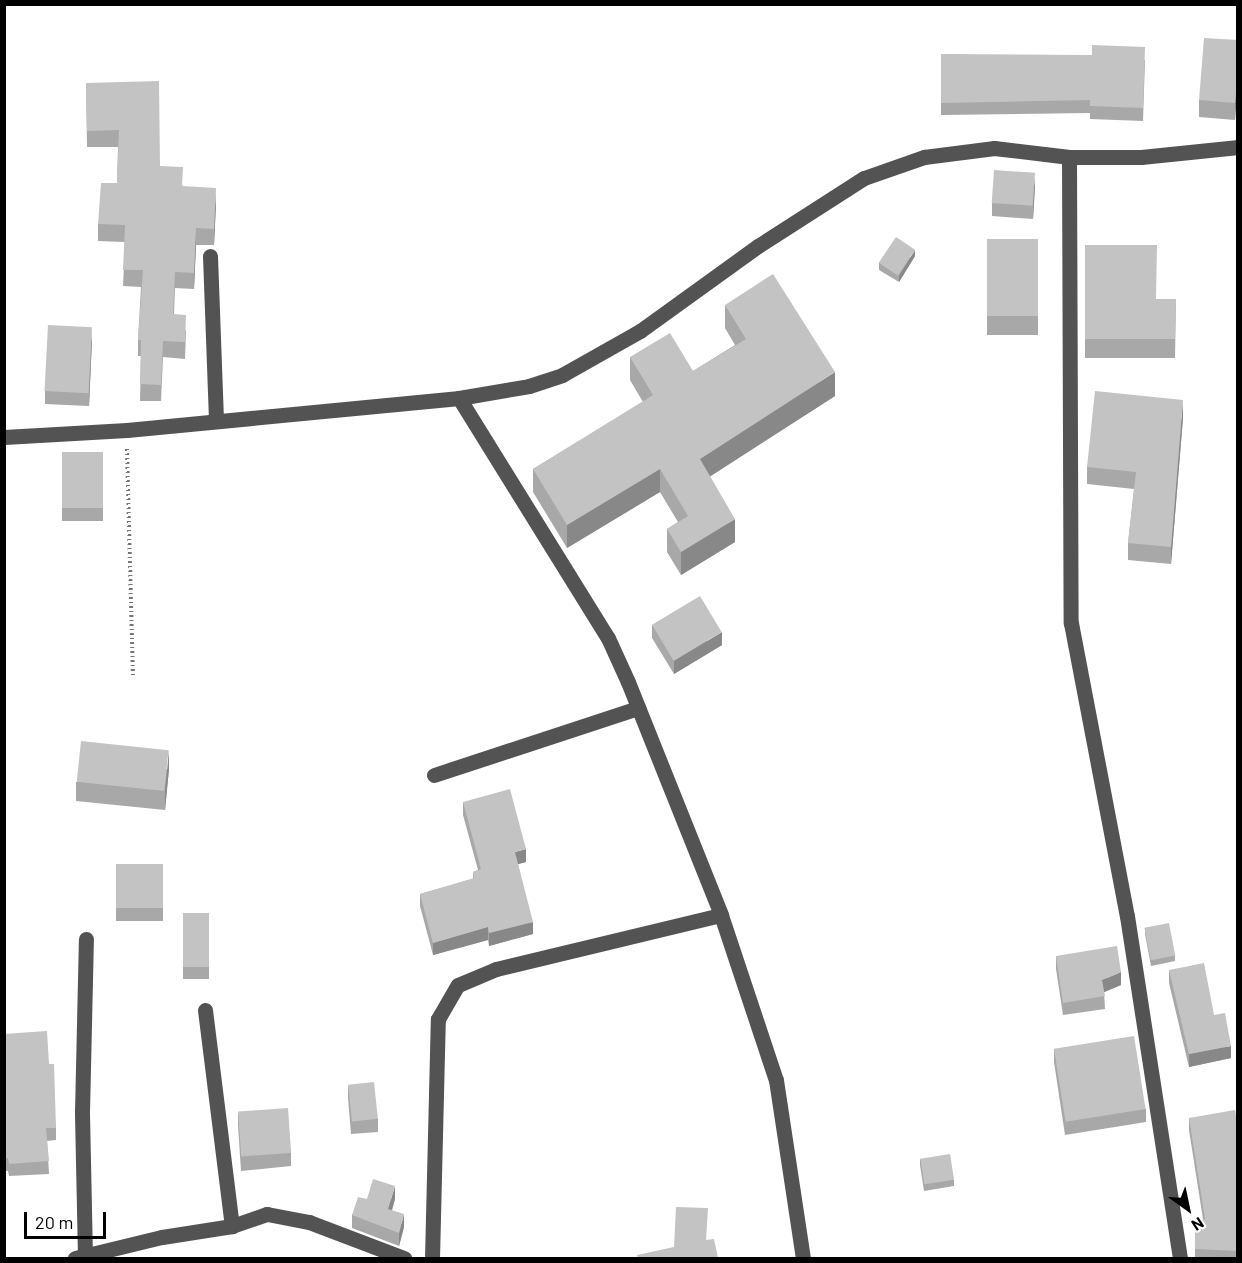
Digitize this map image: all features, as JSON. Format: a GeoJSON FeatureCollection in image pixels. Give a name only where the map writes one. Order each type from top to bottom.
{"type":"FeatureCollection","features":[{"type":"Feature","properties":{"kind":"street"},"geometry":{"type":"LineString","coordinates":[[4,437],[127,430],[216,419],[459,398],[562,375],[640,331],[758,246],[864,178],[924,157],[994,148],[1069,157],[1141,157],[1238,147]]}},
{"type":"Feature","properties":{"kind":"street"},"geometry":{"type":"LineString","coordinates":[[1069,157],[1071,623],[1127,916],[1180,1258]]}},
{"type":"Feature","properties":{"kind":"street"},"geometry":{"type":"LineString","coordinates":[[210,256],[216,419]]}},
{"type":"Feature","properties":{"kind":"street"},"geometry":{"type":"LineString","coordinates":[[459,398],[608,638],[721,915],[776,1080],[803,1258]]}},
{"type":"Feature","properties":{"kind":"street"},"geometry":{"type":"LineString","coordinates":[[434,775],[638,708]]}},
{"type":"Feature","properties":{"kind":"street"},"geometry":{"type":"LineString","coordinates":[[432,1258],[438,1019],[458,985],[496,969],[721,915]]}},
{"type":"Feature","properties":{"kind":"street"},"geometry":{"type":"LineString","coordinates":[[86,939],[80,1258],[162,1237],[232,1226],[267,1214],[309,1222],[404,1258]]}},
{"type":"Feature","properties":{"kind":"street"},"geometry":{"type":"LineString","coordinates":[[205,1010],[232,1226]]}},
{"type":"Feature","properties":{"kind":"path"},"geometry":{"type":"LineString","coordinates":[[127,430],[133,677]]}},
{"type":"Feature","properties":{"kind":"building"},"geometry":{"type":"Polygon","coordinates":[[[1204,38],[1238,40],[1235,103],[1199,100],[1204,38]]]}},
{"type":"Feature","properties":{"kind":"building"},"geometry":{"type":"Polygon","coordinates":[[[1092,45],[1145,47],[1143,108],[1090,106],[1090,100],[941,103],[941,54],[1092,55],[1092,45]]]}},
{"type":"Feature","properties":{"kind":"building"},"geometry":{"type":"Polygon","coordinates":[[[159,81],[160,166],[183,167],[182,186],[216,188],[214,229],[196,228],[194,273],[175,272],[173,314],[186,315],[185,342],[163,341],[161,385],[140,384],[141,340],[138,340],[143,270],[123,270],[125,225],[98,224],[101,183],[117,183],[119,130],[87,131],[86,83],[159,81]]]}},
{"type":"Feature","properties":{"kind":"building"},"geometry":{"type":"Polygon","coordinates":[[[994,170],[1035,173],[1033,206],[992,203],[994,170]]]}},
{"type":"Feature","properties":{"kind":"building"},"geometry":{"type":"Polygon","coordinates":[[[896,237],[915,250],[898,276],[879,263],[896,237]]]}},
{"type":"Feature","properties":{"kind":"building"},"geometry":{"type":"Polygon","coordinates":[[[987,239],[1038,239],[1038,316],[987,316],[987,239]]]}},
{"type":"Feature","properties":{"kind":"building"},"geometry":{"type":"Polygon","coordinates":[[[1085,245],[1157,245],[1156,299],[1176,299],[1175,339],[1085,339],[1085,245]]]}},
{"type":"Feature","properties":{"kind":"building"},"geometry":{"type":"Polygon","coordinates":[[[773,274],[835,372],[700,459],[735,519],[681,552],[667,529],[688,516],[660,469],[567,525],[533,469],[653,395],[630,357],[670,333],[693,371],[746,339],[725,305],[773,274]]]}},
{"type":"Feature","properties":{"kind":"building"},"geometry":{"type":"Polygon","coordinates":[[[48,325],[92,327],[88,393],[45,391],[48,325]]]}},
{"type":"Feature","properties":{"kind":"building"},"geometry":{"type":"Polygon","coordinates":[[[1095,391],[1183,400],[1171,547],[1128,543],[1136,472],[1087,467],[1095,391]]]}},
{"type":"Feature","properties":{"kind":"building"},"geometry":{"type":"Polygon","coordinates":[[[62,452],[103,452],[103,508],[62,508],[62,452]]]}},
{"type":"Feature","properties":{"kind":"building"},"geometry":{"type":"Polygon","coordinates":[[[700,596],[722,632],[674,661],[652,625],[700,596]]]}},
{"type":"Feature","properties":{"kind":"building"},"geometry":{"type":"Polygon","coordinates":[[[81,741],[169,750],[164,791],[77,782],[81,741]]]}},
{"type":"Feature","properties":{"kind":"building"},"geometry":{"type":"Polygon","coordinates":[[[510,789],[526,849],[515,852],[533,922],[489,933],[488,927],[433,943],[420,894],[474,878],[473,872],[481,869],[463,802],[510,789]]]}},
{"type":"Feature","properties":{"kind":"building"},"geometry":{"type":"Polygon","coordinates":[[[116,864],[163,864],[163,908],[116,908],[116,864]]]}},
{"type":"Feature","properties":{"kind":"building"},"geometry":{"type":"Polygon","coordinates":[[[183,913],[209,913],[209,967],[183,967],[183,913]]]}},
{"type":"Feature","properties":{"kind":"building"},"geometry":{"type":"Polygon","coordinates":[[[1169,923],[1175,955],[1151,960],[1144,928],[1169,923]]]}},
{"type":"Feature","properties":{"kind":"building"},"geometry":{"type":"Polygon","coordinates":[[[1117,946],[1121,972],[1102,980],[1105,996],[1063,1003],[1056,956],[1117,946]]]}},
{"type":"Feature","properties":{"kind":"building"},"geometry":{"type":"Polygon","coordinates":[[[1204,963],[1214,1015],[1225,1013],[1231,1046],[1189,1054],[1169,970],[1204,963]]]}},
{"type":"Feature","properties":{"kind":"building"},"geometry":{"type":"Polygon","coordinates":[[[47,1031],[49,1064],[54,1064],[56,1128],[46,1128],[49,1161],[9,1164],[8,1158],[4,1158],[4,1034],[47,1031]]]}},
{"type":"Feature","properties":{"kind":"building"},"geometry":{"type":"Polygon","coordinates":[[[1134,1036],[1146,1109],[1066,1122],[1054,1049],[1134,1036]]]}},
{"type":"Feature","properties":{"kind":"building"},"geometry":{"type":"Polygon","coordinates":[[[374,1082],[378,1119],[352,1122],[348,1085],[374,1082]]]}},
{"type":"Feature","properties":{"kind":"building"},"geometry":{"type":"Polygon","coordinates":[[[288,1108],[291,1153],[241,1156],[238,1111],[288,1108]]]}},
{"type":"Feature","properties":{"kind":"building"},"geometry":{"type":"Polygon","coordinates":[[[1235,1110],[1238,1127],[1238,1251],[1195,1249],[1195,1219],[1205,1219],[1189,1118],[1235,1110]]]}},
{"type":"Feature","properties":{"kind":"building"},"geometry":{"type":"Polygon","coordinates":[[[950,1154],[954,1180],[924,1184],[920,1159],[950,1154]]]}},
{"type":"Feature","properties":{"kind":"building"},"geometry":{"type":"Polygon","coordinates":[[[373,1179],[395,1186],[388,1209],[404,1214],[399,1233],[352,1215],[358,1197],[367,1199],[373,1179]]]}},
{"type":"Feature","properties":{"kind":"building"},"geometry":{"type":"Polygon","coordinates":[[[676,1207],[708,1208],[706,1240],[714,1239],[718,1258],[638,1258],[637,1255],[674,1247],[676,1207]]]}}]}
